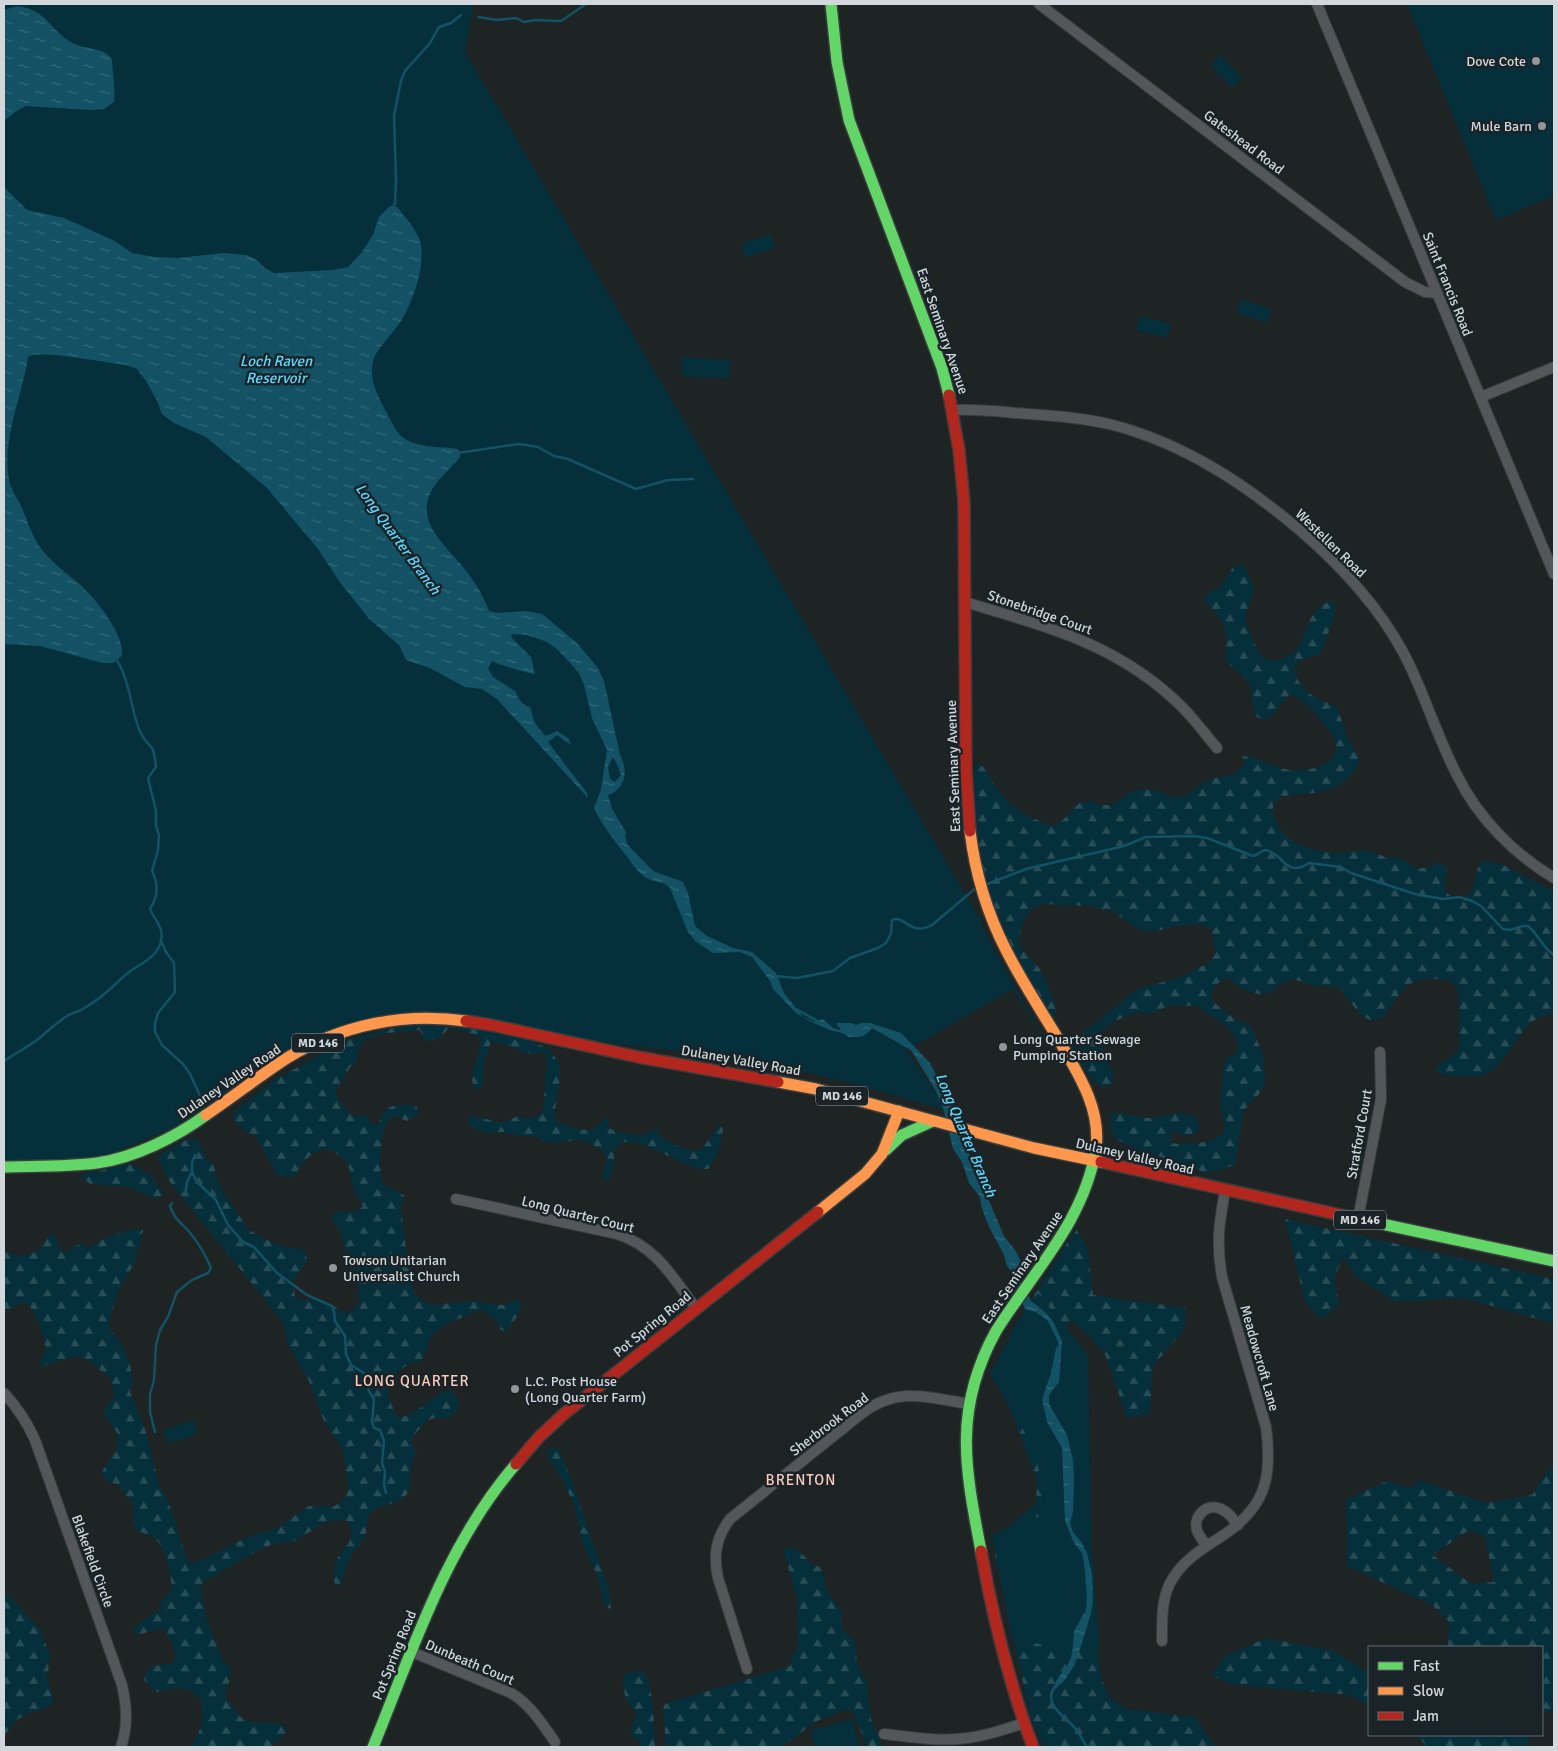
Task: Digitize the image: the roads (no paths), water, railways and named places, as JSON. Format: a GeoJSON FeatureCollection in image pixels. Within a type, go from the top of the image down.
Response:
{"type":"FeatureCollection","features":[{"type":"Feature","properties":{"kind":"street","name":"East Seminary Avenue"},"geometry":{"type":"LineString","coordinates":[[831,4],[835,57],[849,120],[942,368],[954,410],[961,449],[964,480],[967,811],[973,855],[981,887],[1006,950],[1089,1095],[1097,1136],[1094,1162],[1074,1219],[995,1332],[984,1354],[968,1404],[965,1450],[992,1605],[1007,1668],[1033,1747]]}},
{"type":"Feature","properties":{"kind":"street","name":"Gateshead Road"},"geometry":{"type":"LineString","coordinates":[[1040,4],[1405,282],[1420,290],[1436,294]]}},
{"type":"Feature","properties":{"kind":"street","name":"Saint Francis Road"},"geometry":{"type":"LineString","coordinates":[[1317,4],[1554,574]]}},
{"type":"Feature","properties":{"kind":"street"},"geometry":{"type":"LineString","coordinates":[[1480,398],[1554,367]]}},
{"type":"Feature","properties":{"kind":"street","name":"Westellen Road"},"geometry":{"type":"LineString","coordinates":[[954,410],[1055,416],[1113,425],[1165,443],[1192,455],[1240,484],[1271,507],[1327,554],[1371,604],[1388,627],[1403,653],[1456,774],[1471,799],[1504,839],[1523,856],[1554,878]]}},
{"type":"Feature","properties":{"kind":"street","name":"Stonebridge Court"},"geometry":{"type":"LineString","coordinates":[[965,602],[1076,637],[1108,652],[1134,668],[1181,706],[1216,748]]}},
{"type":"Feature","properties":{"kind":"street","name":"Dulaney Valley Road"},"geometry":{"type":"LineString","coordinates":[[4,1167],[98,1163],[142,1151],[187,1129],[288,1058],[312,1046],[358,1028],[389,1020],[445,1018],[485,1024],[638,1057],[792,1084],[899,1111],[966,1131],[1094,1162],[1554,1261]]}},
{"type":"Feature","properties":{"kind":"street","name":"Stratford Court"},"geometry":{"type":"LineString","coordinates":[[1358,1219],[1381,1099],[1380,1052]]}},
{"type":"Feature","properties":{"kind":"street","name":"Pot Spring Road"},"geometry":{"type":"LineString","coordinates":[[373,1747],[453,1556],[481,1509],[507,1473],[553,1424],[874,1165],[882,1154],[899,1111]]}},
{"type":"Feature","properties":{"kind":"street"},"geometry":{"type":"LineString","coordinates":[[882,1154],[902,1135],[934,1121]]}},
{"type":"Feature","properties":{"kind":"street","name":"Meadowcroft Lane"},"geometry":{"type":"LineString","coordinates":[[1162,1641],[1164,1602],[1172,1579],[1180,1568],[1207,1546],[1238,1525],[1258,1502],[1264,1489],[1268,1472],[1268,1444],[1261,1406],[1222,1277],[1218,1241],[1219,1225],[1226,1191]]}},
{"type":"Feature","properties":{"kind":"street","name":"Long Quarter Court"},"geometry":{"type":"LineString","coordinates":[[456,1199],[617,1234],[633,1240],[654,1254],[696,1308]]}},
{"type":"Feature","properties":{"kind":"street","name":"Blakefield Circle"},"geometry":{"type":"LineString","coordinates":[[4,1393],[27,1422],[35,1440],[122,1685],[126,1703],[126,1720],[125,1737],[121,1747]]}},
{"type":"Feature","properties":{"kind":"street","name":"Sherbrook Road"},"geometry":{"type":"LineString","coordinates":[[747,1669],[715,1564],[718,1541],[730,1519],[861,1414],[882,1401],[910,1395],[968,1404]]}},
{"type":"Feature","properties":{"kind":"street"},"geometry":{"type":"LineString","coordinates":[[1207,1546],[1198,1533],[1196,1526],[1197,1518],[1206,1509],[1213,1506],[1228,1512],[1238,1525]]}},
{"type":"Feature","properties":{"kind":"street","name":"Dunbeath Court"},"geometry":{"type":"LineString","coordinates":[[412,1652],[512,1693],[534,1712],[556,1742]]}},
{"type":"Feature","properties":{"kind":"street"},"geometry":{"type":"LineString","coordinates":[[884,1734],[930,1739],[958,1739],[984,1735],[1024,1723]]}},
{"type":"Feature","properties":{"kind":"water"},"geometry":{"type":"Polygon","coordinates":[[[17,6],[36,12],[61,35],[77,45],[104,52],[108,55],[112,59],[115,91],[114,102],[104,109],[91,110],[26,106],[4,121],[4,10],[17,6]]]}},
{"type":"Feature","properties":{"kind":"water","name":"Loch Raven Reservoir"},"geometry":{"type":"Polygon","coordinates":[[[4,187],[27,210],[64,218],[115,241],[132,253],[154,257],[178,258],[224,253],[246,255],[257,260],[274,273],[333,270],[348,267],[362,252],[373,235],[379,217],[390,206],[397,207],[419,238],[422,257],[418,280],[406,313],[376,354],[373,362],[372,377],[380,401],[400,435],[420,445],[458,449],[460,452],[460,457],[439,480],[429,496],[427,507],[431,526],[443,544],[472,578],[489,611],[497,613],[526,611],[542,614],[577,643],[598,668],[604,681],[625,773],[622,784],[608,795],[612,809],[627,834],[625,835],[627,844],[653,871],[683,882],[688,893],[695,926],[707,936],[733,948],[752,952],[776,973],[784,993],[803,1017],[814,1022],[823,1019],[835,1030],[832,1031],[807,1020],[795,1012],[773,989],[770,981],[752,957],[740,952],[713,953],[695,941],[688,932],[670,888],[642,875],[612,837],[594,808],[601,789],[607,750],[592,718],[579,673],[558,650],[547,642],[527,635],[512,634],[511,637],[531,657],[535,674],[492,661],[488,669],[493,677],[515,691],[523,704],[531,708],[536,724],[546,736],[557,731],[569,739],[571,745],[557,735],[548,742],[587,793],[588,798],[497,699],[482,689],[465,687],[430,668],[406,660],[399,645],[369,619],[339,581],[318,549],[266,487],[206,437],[174,423],[162,414],[146,381],[136,368],[59,355],[35,355],[28,357],[13,420],[8,452],[10,484],[36,542],[57,566],[85,589],[100,606],[119,637],[122,656],[113,663],[102,663],[40,646],[4,644],[4,187]],[[613,757],[608,767],[610,779],[615,782],[621,775],[613,757]]]}},
{"type":"Feature","properties":{"kind":"water"},"geometry":{"type":"Polygon","coordinates":[[[837,1023],[856,1025],[870,1023],[901,1033],[930,1063],[956,1112],[970,1156],[1004,1236],[1022,1263],[1018,1276],[1031,1301],[1045,1312],[1054,1323],[1062,1341],[1059,1382],[1049,1395],[1049,1404],[1067,1435],[1073,1460],[1073,1512],[1070,1523],[1073,1532],[1087,1553],[1092,1574],[1093,1599],[1091,1613],[1074,1666],[1064,1681],[1054,1690],[1056,1681],[1071,1658],[1074,1631],[1086,1610],[1087,1595],[1082,1553],[1074,1543],[1065,1521],[1062,1448],[1047,1422],[1042,1399],[1051,1373],[1056,1348],[1059,1344],[1048,1321],[1036,1312],[1025,1309],[1013,1283],[1012,1273],[988,1225],[980,1197],[969,1183],[962,1162],[953,1149],[943,1108],[936,1091],[911,1050],[872,1028],[867,1034],[862,1036],[848,1037],[837,1023]]]}},
{"type":"Feature","properties":{"kind":"waterway"},"geometry":{"type":"LineString","coordinates":[[479,17],[497,20],[516,18],[524,22],[535,20],[561,21],[586,4]]}},
{"type":"Feature","properties":{"kind":"waterway"},"geometry":{"type":"LineString","coordinates":[[392,208],[395,204],[396,180],[394,116],[401,81],[405,71],[430,43],[439,27],[451,23],[461,15]]}},
{"type":"Feature","properties":{"kind":"waterway"},"geometry":{"type":"LineString","coordinates":[[458,453],[519,444],[538,447],[554,456],[568,459],[636,489],[668,480],[693,479]]}},
{"type":"Feature","properties":{"kind":"waterway"},"geometry":{"type":"LineString","coordinates":[[4,1061],[37,1040],[70,1014],[81,1010],[98,999],[128,973],[150,958],[159,948],[161,941],[160,928],[150,909],[155,900],[157,890],[152,871],[158,850],[159,836],[156,825],[156,811],[148,778],[156,767],[155,757],[152,748],[140,732],[127,684],[116,659]]}},
{"type":"Feature","properties":{"kind":"waterway"},"geometry":{"type":"LineString","coordinates":[[985,885],[1026,869],[1124,846],[1146,837],[1194,836],[1207,838],[1253,856],[1264,850],[1271,852],[1289,866],[1295,868],[1309,863],[1341,867],[1351,873],[1415,894],[1443,899],[1459,897],[1472,901],[1481,906],[1503,929],[1510,930],[1528,926],[1554,955]]}},
{"type":"Feature","properties":{"kind":"waterway"},"geometry":{"type":"LineString","coordinates":[[775,976],[797,978],[833,971],[850,958],[878,948],[886,943],[891,933],[892,920],[897,919],[918,928],[932,925],[977,887]]}},
{"type":"Feature","properties":{"kind":"waterway"},"geometry":{"type":"LineString","coordinates":[[161,940],[166,952],[174,963],[175,992],[158,1013],[155,1032],[162,1045],[183,1064],[190,1074],[203,1102]]}},
{"type":"Feature","properties":{"kind":"waterway","name":"Long Quarter Branch"},"geometry":{"type":"LineString","coordinates":[[796,1009],[819,1022]]}},
{"type":"Feature","properties":{"kind":"waterway","name":"Long Quarter Branch"},"geometry":{"type":"LineString","coordinates":[[832,1029],[846,1033]]}},
{"type":"Feature","properties":{"kind":"waterway"},"geometry":{"type":"LineString","coordinates":[[195,1155],[192,1163],[192,1172],[197,1182],[216,1200],[228,1225],[243,1242],[254,1247],[277,1273],[307,1295],[332,1306],[335,1321],[345,1336],[346,1354],[351,1365],[364,1373],[369,1391],[374,1399],[372,1422],[374,1428],[380,1430],[384,1441],[382,1463],[385,1472],[384,1484],[386,1493]]}},
{"type":"Feature","properties":{"kind":"waterway"},"geometry":{"type":"LineString","coordinates":[[186,1190],[187,1182],[192,1172]]}},
{"type":"Feature","properties":{"kind":"waterway"},"geometry":{"type":"LineString","coordinates":[[155,1432],[150,1412],[150,1394],[154,1380],[156,1345],[160,1330],[168,1317],[177,1292],[192,1280],[208,1273],[211,1268],[197,1242],[175,1216],[170,1206],[172,1203]]}},
{"type":"Feature","properties":{"kind":"waterway","name":"Long Quarter Branch"},"geometry":{"type":"LineString","coordinates":[[1056,1685],[1052,1692],[1052,1703],[1060,1714],[1076,1729],[1087,1747]]}},
{"type":"Feature","properties":{"kind":"place","name":"Dove Cote"},"geometry":{"type":"Point","coordinates":[1536,61]}},
{"type":"Feature","properties":{"kind":"place","name":"Mule Barn"},"geometry":{"type":"Point","coordinates":[1542,126]}},
{"type":"Feature","properties":{"kind":"place","name":"Long Quarter Sewage Pumping Station"},"geometry":{"type":"Point","coordinates":[1003,1047]}},
{"type":"Feature","properties":{"kind":"place","name":"Towson Unitarian Universalist Church"},"geometry":{"type":"Point","coordinates":[333,1268]}},
{"type":"Feature","properties":{"kind":"place","name":"L.C. Post House (Long Quarter Farm)"},"geometry":{"type":"Point","coordinates":[515,1389]}},
{"type":"Feature","properties":{"kind":"district","name":"LONG QUARTER"},"geometry":{"type":"Point","coordinates":[412,1381]}},
{"type":"Feature","properties":{"kind":"district","name":"BRENTON"},"geometry":{"type":"Point","coordinates":[801,1480]}}]}
